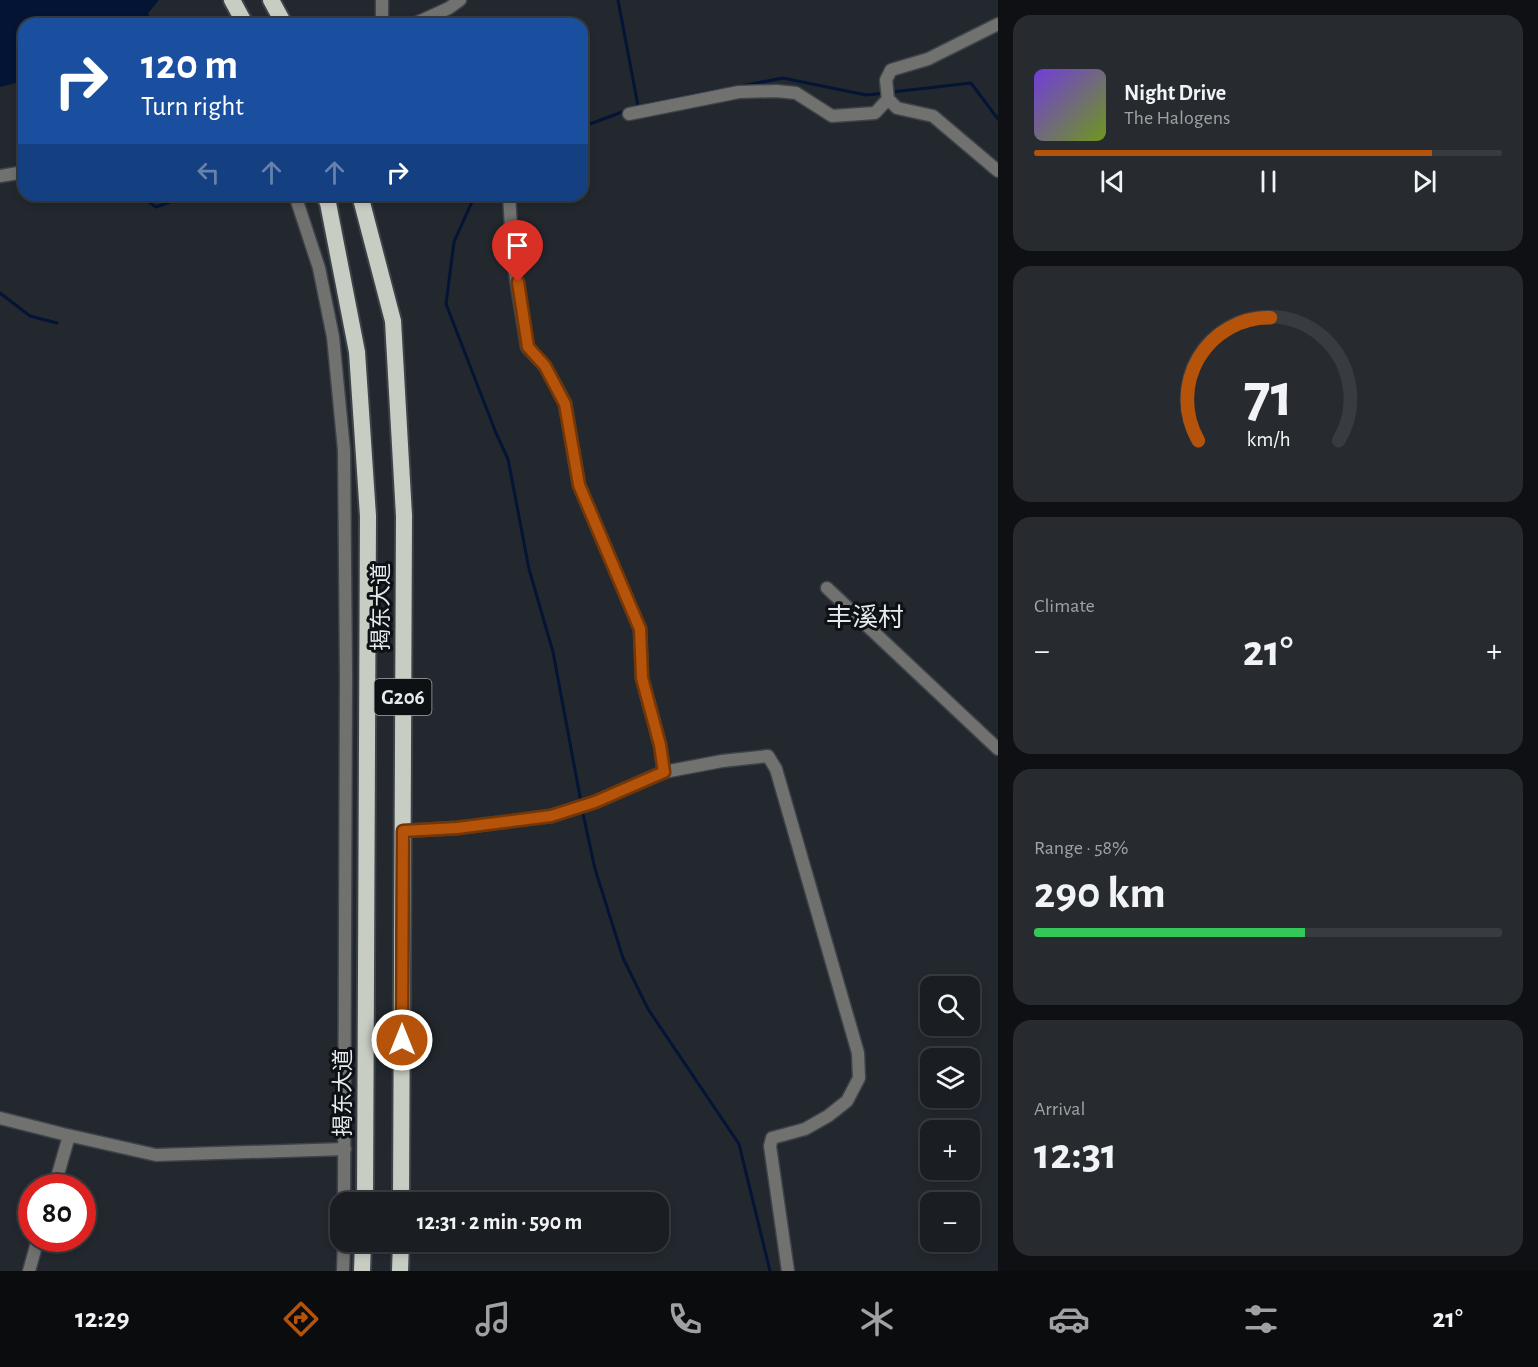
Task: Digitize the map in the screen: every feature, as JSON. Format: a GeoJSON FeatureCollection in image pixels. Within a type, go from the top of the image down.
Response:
{"type":"FeatureCollection","features":[{"type":"Feature","properties":{"kind":"highway"},"geometry":{"type":"LineString","coordinates":[[232,0],[242,18]]}},
{"type":"Feature","properties":{"kind":"highway"},"geometry":{"type":"LineString","coordinates":[[271,0],[281,18]]}},
{"type":"Feature","properties":{"kind":"highway","name":"揭东大道"},"geometry":{"type":"LineString","coordinates":[[327,201],[357,352],[368,516],[365,1192]]}},
{"type":"Feature","properties":{"kind":"highway","name":"揭东大道"},"geometry":{"type":"LineString","coordinates":[[362,201],[393,321],[404,516],[401,1192]]}},
{"type":"Feature","properties":{"kind":"highway"},"geometry":{"type":"LineString","coordinates":[[362,1271],[363,1252]]}},
{"type":"Feature","properties":{"kind":"highway"},"geometry":{"type":"LineString","coordinates":[[400,1271],[401,1252]]}},
{"type":"Feature","properties":{"kind":"street"},"geometry":{"type":"LineString","coordinates":[[382,0],[382,18]]}},
{"type":"Feature","properties":{"kind":"street"},"geometry":{"type":"LineString","coordinates":[[427,18],[460,0]]}},
{"type":"Feature","properties":{"kind":"street"},"geometry":{"type":"LineString","coordinates":[[998,24],[927,59],[891,70],[886,81],[888,99],[897,108],[933,116],[998,171]]}},
{"type":"Feature","properties":{"kind":"street"},"geometry":{"type":"LineString","coordinates":[[628,114],[739,92],[796,93],[832,116],[875,114],[888,99]]}},
{"type":"Feature","properties":{"kind":"street"},"geometry":{"type":"LineString","coordinates":[[0,176],[18,173]]}},
{"type":"Feature","properties":{"kind":"street"},"geometry":{"type":"LineString","coordinates":[[297,201],[319,268],[333,337],[344,450],[346,643],[344,1192]]}},
{"type":"Feature","properties":{"kind":"street"},"geometry":{"type":"LineString","coordinates":[[509,201],[513,260],[528,347],[545,366],[565,404],[579,485],[640,629],[642,678],[660,745],[664,772]]}},
{"type":"Feature","properties":{"kind":"street"},"geometry":{"type":"LineString","coordinates":[[827,588],[998,749]]}},
{"type":"Feature","properties":{"kind":"street"},"geometry":{"type":"LineString","coordinates":[[403,831],[457,828],[551,816],[595,802],[664,772],[722,761],[768,756],[776,769],[858,1053],[859,1078],[847,1101],[828,1116],[805,1129],[772,1138],[770,1146],[788,1271]]}},
{"type":"Feature","properties":{"kind":"street"},"geometry":{"type":"LineString","coordinates":[[0,1118],[156,1155],[345,1149]]}},
{"type":"Feature","properties":{"kind":"street"},"geometry":{"type":"LineString","coordinates":[[58,1174],[69,1136]]}},
{"type":"Feature","properties":{"kind":"street"},"geometry":{"type":"LineString","coordinates":[[29,1271],[34,1252]]}},
{"type":"Feature","properties":{"kind":"street"},"geometry":{"type":"LineString","coordinates":[[344,1252],[344,1271]]}},
{"type":"Feature","properties":{"kind":"water"},"geometry":{"type":"Polygon","coordinates":[[[0,0],[159,0],[144,18],[18,18],[18,82],[0,87],[0,0]]]}},
{"type":"Feature","properties":{"kind":"waterway"},"geometry":{"type":"LineString","coordinates":[[588,125],[638,106],[618,0]]}},
{"type":"Feature","properties":{"kind":"waterway"},"geometry":{"type":"LineString","coordinates":[[147,14],[148,18]]}},
{"type":"Feature","properties":{"kind":"waterway"},"geometry":{"type":"LineString","coordinates":[[736,87],[783,78],[866,95],[886,93]]}},
{"type":"Feature","properties":{"kind":"waterway"},"geometry":{"type":"LineString","coordinates":[[892,92],[971,83],[998,119]]}},
{"type":"Feature","properties":{"kind":"waterway"},"geometry":{"type":"LineString","coordinates":[[638,106],[718,90]]}},
{"type":"Feature","properties":{"kind":"waterway"},"geometry":{"type":"LineString","coordinates":[[148,201],[156,207],[173,201]]}},
{"type":"Feature","properties":{"kind":"waterway"},"geometry":{"type":"LineString","coordinates":[[472,201],[454,242],[446,304],[508,459],[529,569],[553,652],[581,802]]}},
{"type":"Feature","properties":{"kind":"waterway"},"geometry":{"type":"LineString","coordinates":[[0,293],[30,316],[57,323]]}},
{"type":"Feature","properties":{"kind":"waterway"},"geometry":{"type":"LineString","coordinates":[[582,809],[595,869],[623,958],[648,1009],[739,1144],[770,1271]]}},
{"type":"Feature","properties":{"kind":"district","name":"丰溪村"},"geometry":{"type":"Point","coordinates":[865,618]}},
{"type":"Feature","properties":{"kind":"route"},"geometry":{"type":"LineString","coordinates":[[402,1040],[403,831],[457,828],[551,816],[595,802],[664,772],[660,745],[642,678],[640,629],[579,485],[565,404],[545,366],[528,347],[518,282]]}}]}
